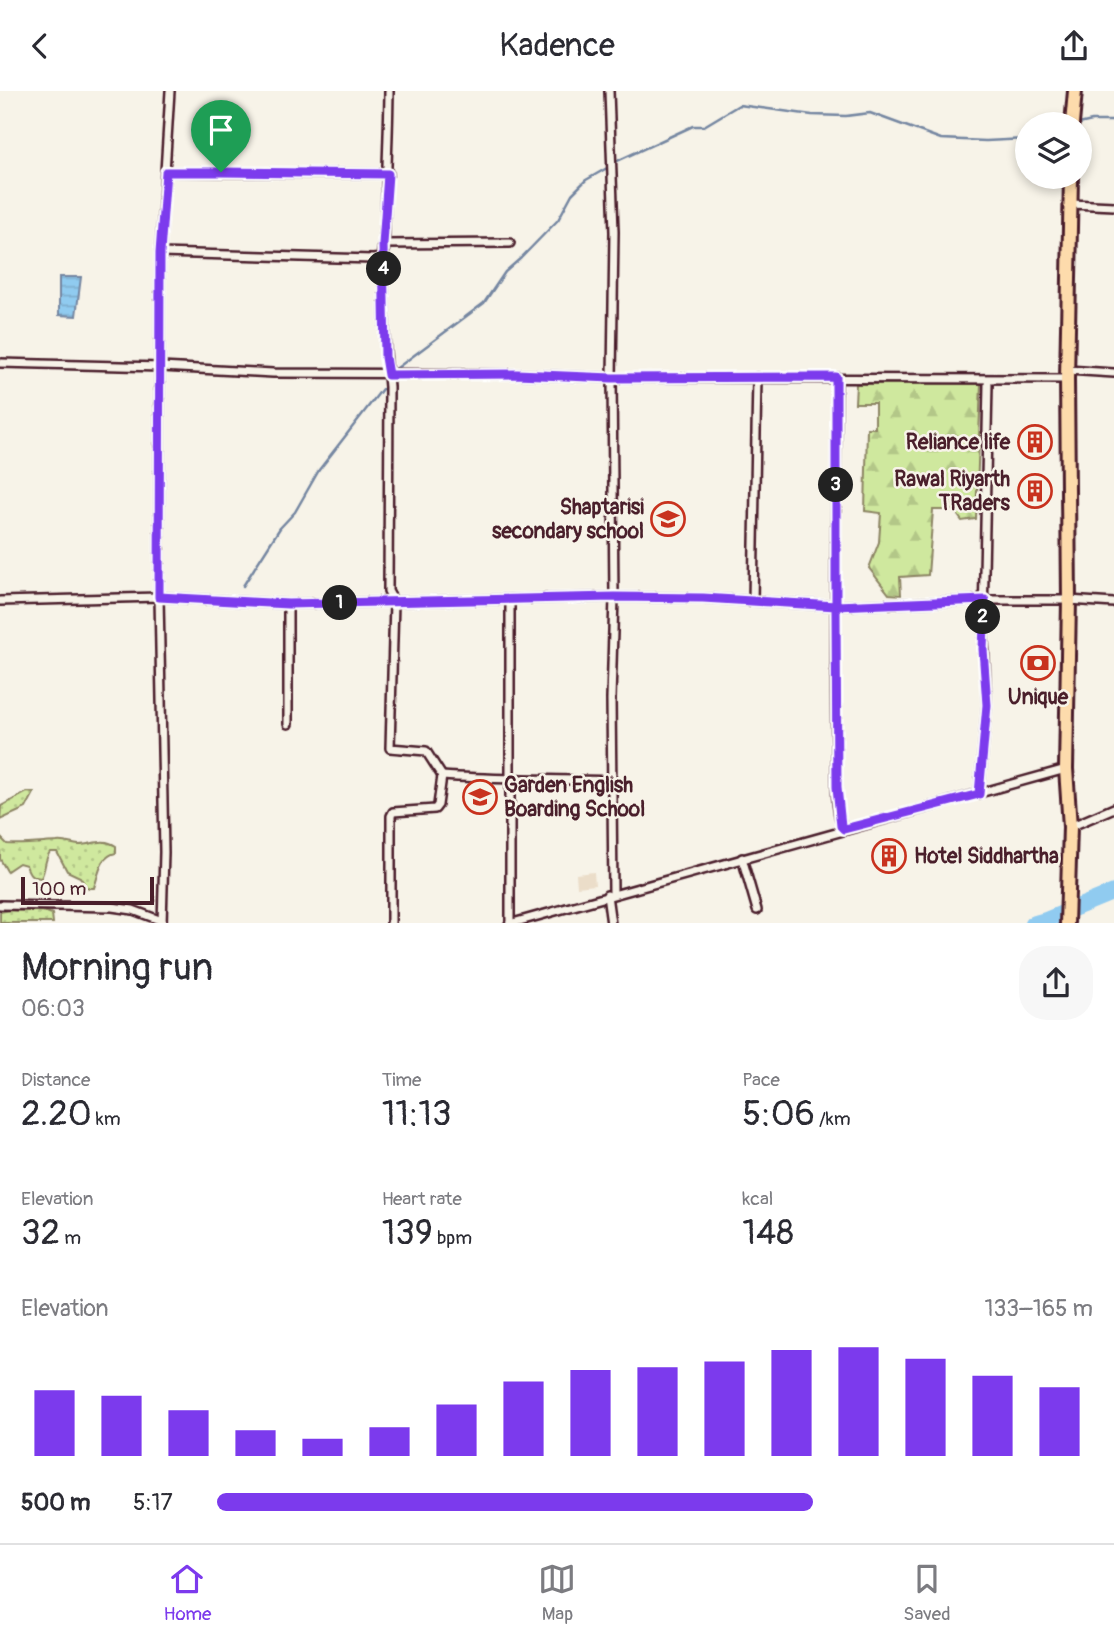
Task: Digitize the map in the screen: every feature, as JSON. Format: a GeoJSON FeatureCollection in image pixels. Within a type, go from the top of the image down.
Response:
{"type":"FeatureCollection","features":[{"type":"Feature","properties":{"kind":"main road"},"geometry":{"type":"LineString","coordinates":[[1074,112],[1075,91]]}},
{"type":"Feature","properties":{"kind":"main road"},"geometry":{"type":"LineString","coordinates":[[1068,923],[1070,827],[1066,769],[1069,600],[1067,374],[1072,189]]}},
{"type":"Feature","properties":{"kind":"street"},"geometry":{"type":"LineString","coordinates":[[0,905],[112,907],[133,910],[162,923],[160,253],[170,91]]}},
{"type":"Feature","properties":{"kind":"street"},"geometry":{"type":"LineString","coordinates":[[160,253],[381,258],[388,174],[390,91]]}},
{"type":"Feature","properties":{"kind":"street"},"geometry":{"type":"LineString","coordinates":[[609,91],[614,232],[611,923]]}},
{"type":"Feature","properties":{"kind":"street"},"geometry":{"type":"LineString","coordinates":[[166,172],[388,174]]}},
{"type":"Feature","properties":{"kind":"street"},"geometry":{"type":"LineString","coordinates":[[1071,204],[1114,206]]}},
{"type":"Feature","properties":{"kind":"street"},"geometry":{"type":"LineString","coordinates":[[383,244],[510,243]]}},
{"type":"Feature","properties":{"kind":"street"},"geometry":{"type":"LineString","coordinates":[[383,244],[385,357],[388,375],[388,591],[394,602],[390,748],[426,751],[442,776],[438,805],[435,809],[393,812],[391,816],[391,923]]}},
{"type":"Feature","properties":{"kind":"street"},"geometry":{"type":"LineString","coordinates":[[0,363],[273,373],[517,374],[612,378],[1114,373]]}},
{"type":"Feature","properties":{"kind":"street"},"geometry":{"type":"LineString","coordinates":[[753,601],[757,377]]}},
{"type":"Feature","properties":{"kind":"street"},"geometry":{"type":"LineString","coordinates":[[836,377],[837,787],[840,823],[844,829]]}},
{"type":"Feature","properties":{"kind":"street"},"geometry":{"type":"LineString","coordinates":[[979,794],[987,705],[983,649],[988,384]]}},
{"type":"Feature","properties":{"kind":"street"},"geometry":{"type":"LineString","coordinates":[[0,601],[159,597],[288,604],[614,597],[836,606],[985,600],[1114,603]]}},
{"type":"Feature","properties":{"kind":"street"},"geometry":{"type":"LineString","coordinates":[[510,599],[509,923],[1066,769]]}},
{"type":"Feature","properties":{"kind":"street"},"geometry":{"type":"LineString","coordinates":[[288,604],[288,723]]}},
{"type":"Feature","properties":{"kind":"street"},"geometry":{"type":"LineString","coordinates":[[442,776],[613,781]]}},
{"type":"Feature","properties":{"kind":"street"},"geometry":{"type":"LineString","coordinates":[[1070,827],[1114,807]]}},
{"type":"Feature","properties":{"kind":"street"},"geometry":{"type":"LineString","coordinates":[[742,859],[757,911]]}},
{"type":"Feature","properties":{"kind":"shaded area"},"geometry":{"type":"Polygon","coordinates":[[[594,872],[595,885],[577,887],[576,874],[594,872]]]}},
{"type":"Feature","properties":{"kind":"green space"},"geometry":{"type":"Polygon","coordinates":[[[981,383],[976,519],[962,521],[954,510],[933,510],[928,575],[900,577],[901,595],[889,594],[869,568],[879,542],[881,513],[865,511],[867,428],[875,428],[875,403],[855,403],[856,384],[981,383]]]}},
{"type":"Feature","properties":{"kind":"green space"},"geometry":{"type":"Polygon","coordinates":[[[27,792],[34,793],[26,808],[0,820],[1,806],[27,792]]]}},
{"type":"Feature","properties":{"kind":"green space"},"geometry":{"type":"Polygon","coordinates":[[[0,837],[7,844],[60,842],[79,845],[106,842],[116,846],[116,853],[103,862],[94,888],[87,888],[80,877],[67,871],[57,852],[50,852],[48,855],[41,878],[33,876],[26,865],[19,863],[7,871],[0,859],[0,837]]]}},
{"type":"Feature","properties":{"kind":"green space"},"geometry":{"type":"Polygon","coordinates":[[[0,912],[47,912],[52,914],[53,923],[0,923],[0,912]]]}},
{"type":"Feature","properties":{"kind":"water"},"geometry":{"type":"Polygon","coordinates":[[[59,277],[81,277],[76,316],[59,315],[59,277]]]}},
{"type":"Feature","properties":{"kind":"waterway"},"geometry":{"type":"LineString","coordinates":[[615,162],[693,126],[704,126],[739,105],[812,115],[846,116],[870,113],[941,139],[1015,140]]}},
{"type":"Feature","properties":{"kind":"waterway"},"geometry":{"type":"LineString","coordinates":[[1092,121],[1114,121]]}},
{"type":"Feature","properties":{"kind":"waterway"},"geometry":{"type":"LineString","coordinates":[[397,368],[484,303],[505,272],[558,220],[572,194],[586,180],[607,168]]}},
{"type":"Feature","properties":{"kind":"waterway"},"geometry":{"type":"LineString","coordinates":[[243,586],[280,528],[295,512],[319,470],[382,389]]}},
{"type":"Feature","properties":{"kind":"waterway"},"geometry":{"type":"LineString","coordinates":[[1036,923],[1114,892]]}},
{"type":"Feature","properties":{"kind":"place","name":"Reliance life"},"geometry":{"type":"Point","coordinates":[1035,442]}},
{"type":"Feature","properties":{"kind":"place","name":"Rawal Riyarth TRaders"},"geometry":{"type":"Point","coordinates":[1035,491]}},
{"type":"Feature","properties":{"kind":"place","name":"Shaptarisi secondary school"},"geometry":{"type":"Point","coordinates":[668,519]}},
{"type":"Feature","properties":{"kind":"place","name":"Unique"},"geometry":{"type":"Point","coordinates":[1038,663]}},
{"type":"Feature","properties":{"kind":"place","name":"Garden English Boarding School"},"geometry":{"type":"Point","coordinates":[480,797]}},
{"type":"Feature","properties":{"kind":"place","name":"Hotel Siddhartha"},"geometry":{"type":"Point","coordinates":[889,856]}},
{"type":"Feature","properties":{"kind":"route"},"geometry":{"type":"LineString","coordinates":[[221,172],[166,172],[160,253],[159,597],[288,604],[614,597],[703,598],[836,606],[985,600],[983,649],[987,705],[979,794],[844,829],[841,826],[837,787],[835,702],[836,609],[836,606],[836,377],[388,375],[385,357],[383,244],[388,174],[221,172]]}}]}
